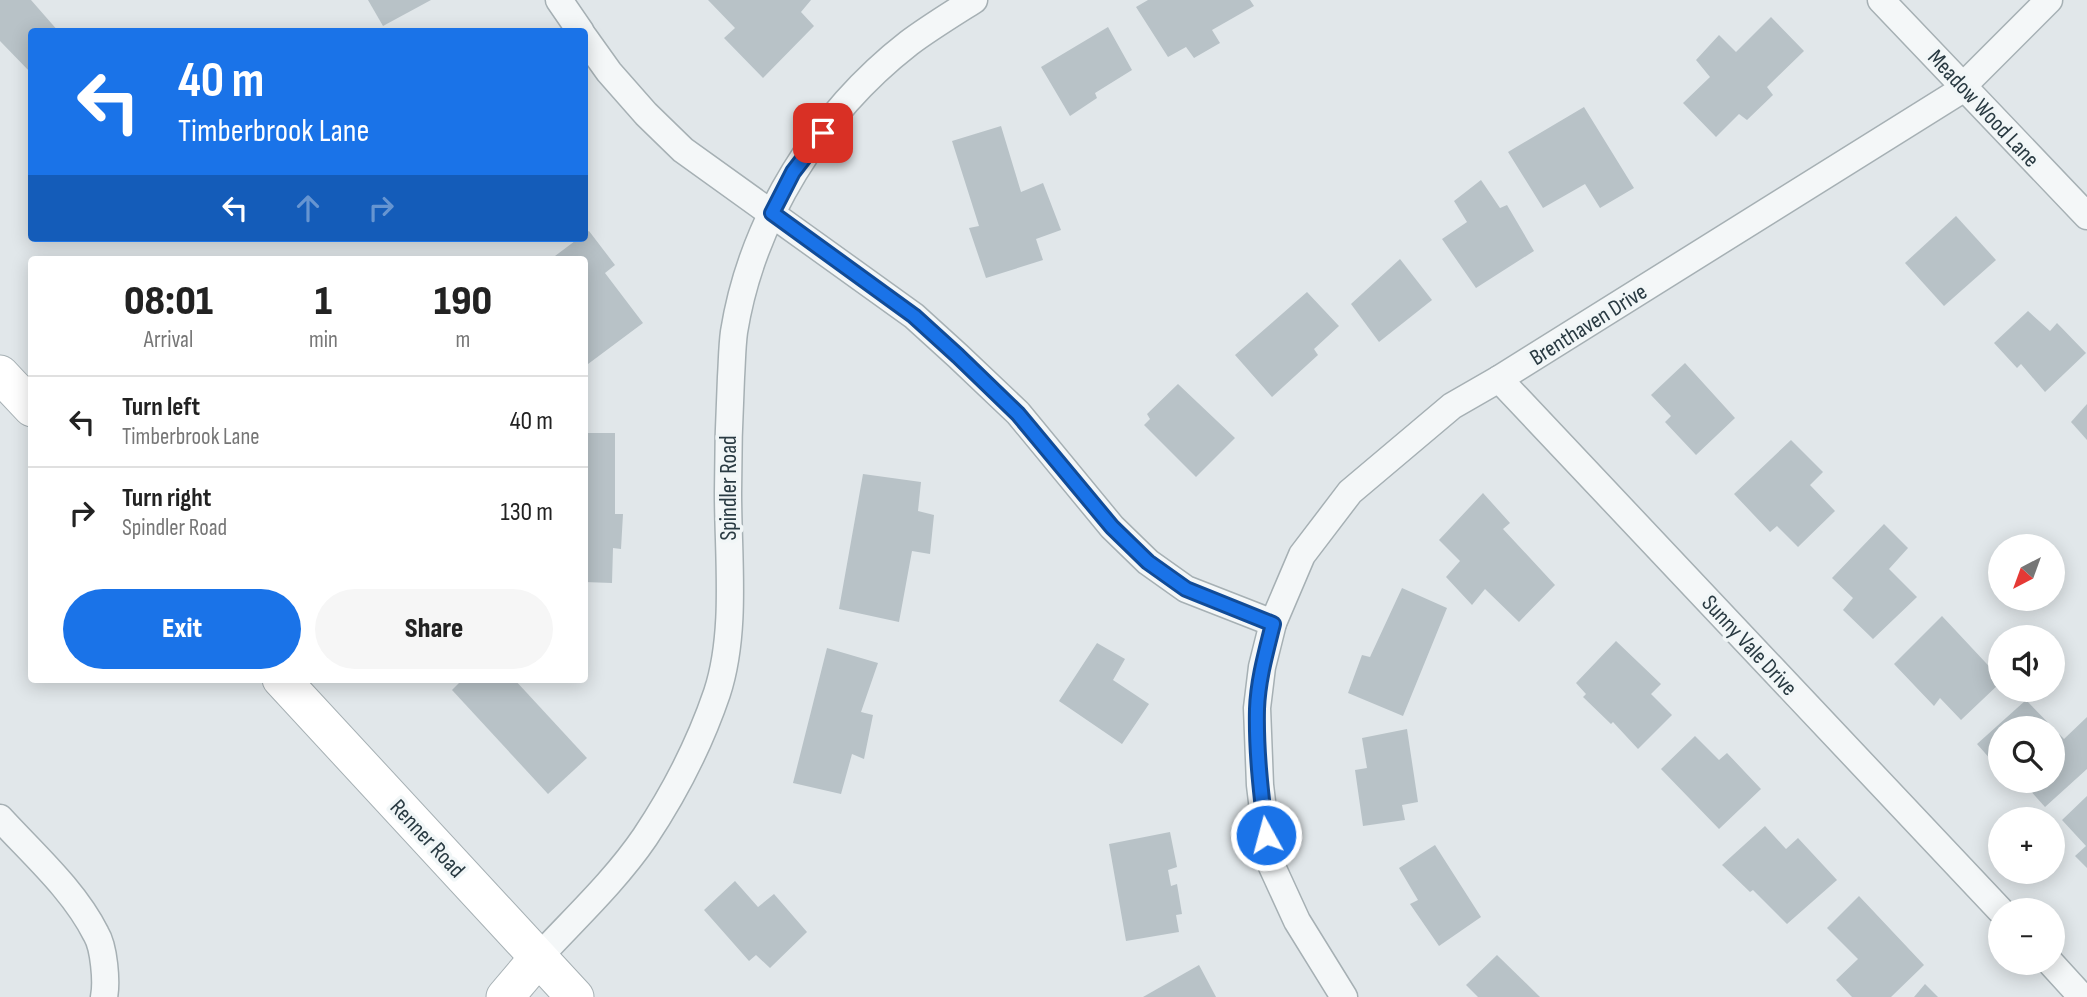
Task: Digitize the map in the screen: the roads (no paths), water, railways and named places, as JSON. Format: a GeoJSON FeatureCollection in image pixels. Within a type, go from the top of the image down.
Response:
{"type":"FeatureCollection","features":[{"type":"Feature","properties":{"kind":"main road"},"geometry":{"type":"LineString","coordinates":[[0,374],[28,404]]}},
{"type":"Feature","properties":{"kind":"main road","name":"Renner Road"},"geometry":{"type":"LineString","coordinates":[[285,683],[575,997]]}},
{"type":"Feature","properties":{"kind":"main road","name":"Spindler Road"},"geometry":{"type":"LineString","coordinates":[[505,997],[538,958]]}},
{"type":"Feature","properties":{"kind":"street"},"geometry":{"type":"LineString","coordinates":[[559,0],[578,28]]}},
{"type":"Feature","properties":{"kind":"street","name":"Spindler Road"},"geometry":{"type":"LineString","coordinates":[[538,958],[645,838],[685,771],[717,691],[729,634],[728,436],[734,334],[746,279],[772,213],[793,172],[837,114],[873,75],[909,43],[974,0]]}},
{"type":"Feature","properties":{"kind":"street","name":"Meadow Wood Lane"},"geometry":{"type":"LineString","coordinates":[[1881,0],[2087,216]]}},
{"type":"Feature","properties":{"kind":"street","name":"Brenthaven Drive"},"geometry":{"type":"LineString","coordinates":[[1344,997],[1297,921],[1269,860],[1260,785],[1257,708],[1262,667],[1273,624],[1302,555],[1350,492],[1452,406],[1888,138],[1965,86],[2049,0]]}},
{"type":"Feature","properties":{"kind":"street"},"geometry":{"type":"LineString","coordinates":[[588,43],[609,72],[646,114],[683,150],[914,316],[958,356],[1018,414],[1112,527],[1148,562],[1186,589],[1273,624]]}},
{"type":"Feature","properties":{"kind":"street","name":"Sunny Vale Drive"},"geometry":{"type":"LineString","coordinates":[[1499,379],[1989,898]]}},
{"type":"Feature","properties":{"kind":"street"},"geometry":{"type":"LineString","coordinates":[[0,818],[70,894],[98,936],[106,991]]}},
{"type":"Feature","properties":{"kind":"street"},"geometry":{"type":"LineString","coordinates":[[2062,975],[2082,997]]}}]}
